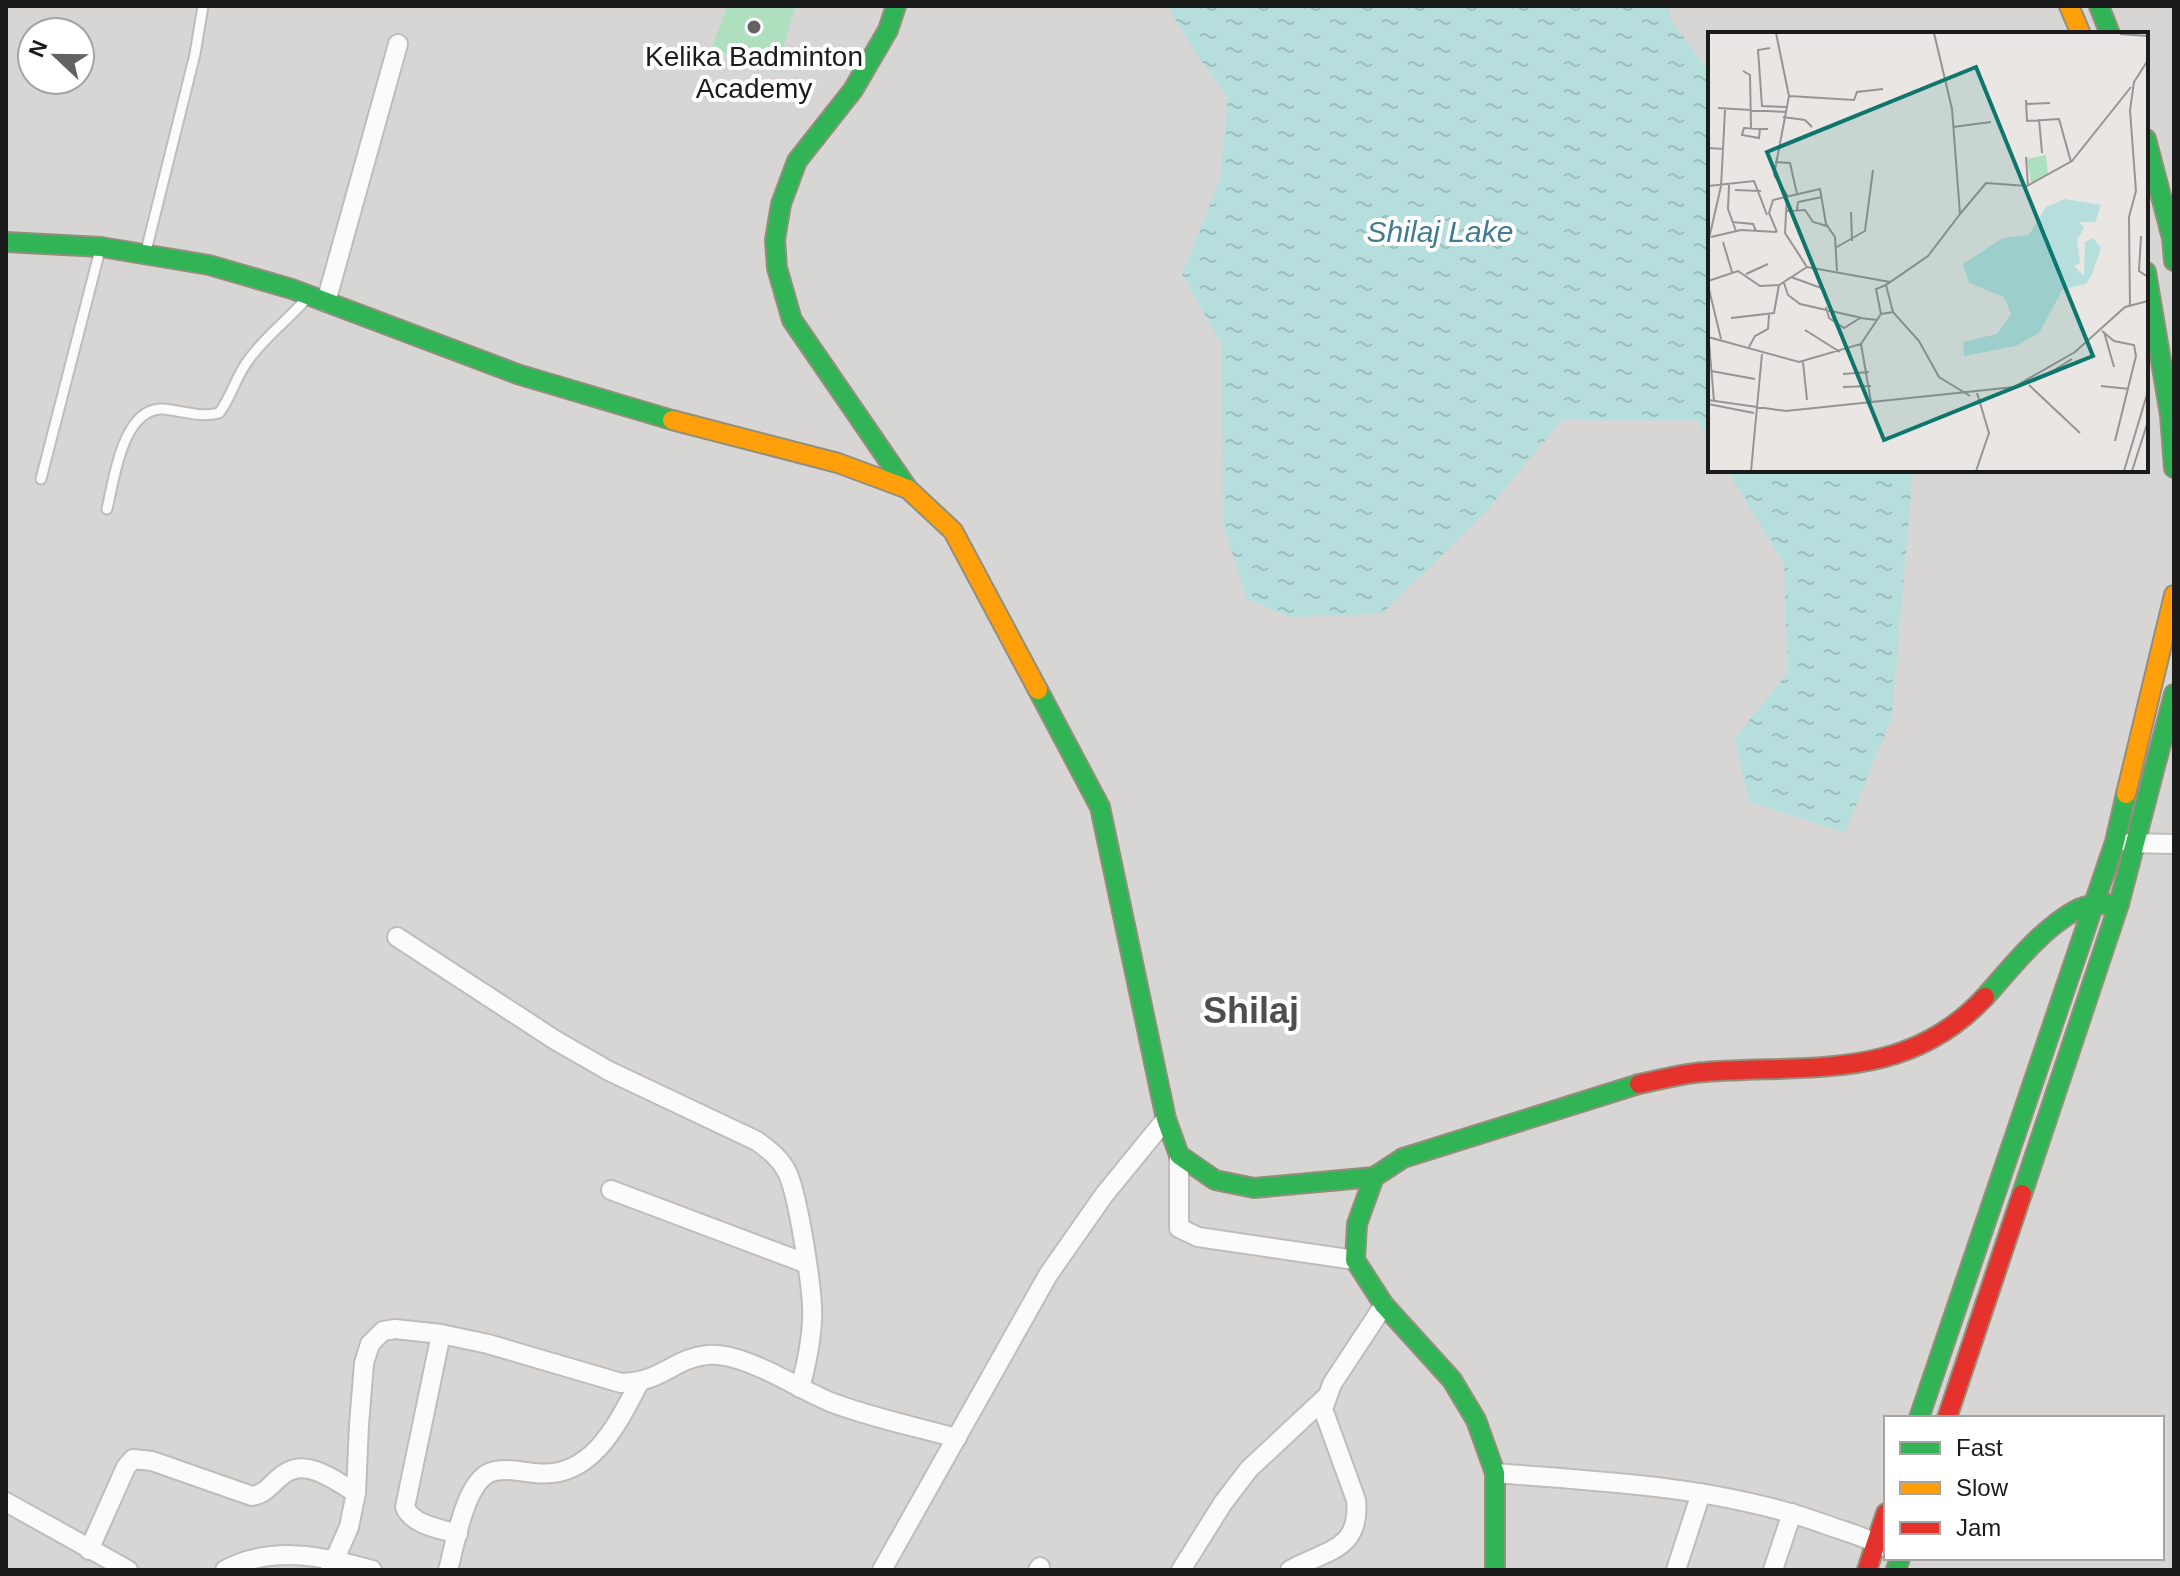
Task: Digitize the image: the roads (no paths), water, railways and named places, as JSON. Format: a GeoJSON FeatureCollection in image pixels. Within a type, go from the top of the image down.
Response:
{"type":"FeatureCollection","features":[{"type":"Feature","properties":{"kind":"street"},"geometry":{"type":"LineString","coordinates":[[896,6],[888,30],[853,90],[797,161],[781,204],[775,240],[777,268],[792,320],[908,489],[953,531],[1100,807],[1166,1119],[1179,1155],[1179,1228],[1198,1237],[1355,1260]]}},
{"type":"Feature","properties":{"kind":"street"},"geometry":{"type":"LineString","coordinates":[[2069,6],[2080,32]]}},
{"type":"Feature","properties":{"kind":"street"},"geometry":{"type":"LineString","coordinates":[[2099,6],[2109,32]]}},
{"type":"Feature","properties":{"kind":"street"},"geometry":{"type":"LineString","coordinates":[[318,299],[398,44]]}},
{"type":"Feature","properties":{"kind":"street"},"geometry":{"type":"LineString","coordinates":[[2148,147],[2172,238],[2174,261]]}},
{"type":"Feature","properties":{"kind":"street"},"geometry":{"type":"LineString","coordinates":[[6,242],[101,247],[209,265],[318,299],[517,374],[654,416],[838,463],[908,489]]}},
{"type":"Feature","properties":{"kind":"street"},"geometry":{"type":"LineString","coordinates":[[2148,284],[2170,415],[2174,468]]}},
{"type":"Feature","properties":{"kind":"street"},"geometry":{"type":"LineString","coordinates":[[1920,1416],[2115,842],[2174,595]]}},
{"type":"Feature","properties":{"kind":"street"},"geometry":{"type":"LineString","coordinates":[[1948,1416],[2119,904],[2174,694]]}},
{"type":"Feature","properties":{"kind":"street"},"geometry":{"type":"LineString","coordinates":[[2115,842],[2174,844]]}},
{"type":"Feature","properties":{"kind":"street"},"geometry":{"type":"LineString","coordinates":[[1179,1155],[1215,1180],[1254,1188],[1374,1177],[1403,1158],[1631,1085],[1701,1072],[1866,1063],[1915,1049],[1966,1017],[2038,939],[2077,909],[2094,904],[2119,904]]}},
{"type":"Feature","properties":{"kind":"street"},"geometry":{"type":"LineString","coordinates":[[397,937],[595,1063],[757,1141],[773,1152],[788,1173],[812,1316],[809,1351],[800,1388]]}},
{"type":"Feature","properties":{"kind":"street"},"geometry":{"type":"LineString","coordinates":[[882,1570],[1048,1275],[1104,1195],[1166,1119]]}},
{"type":"Feature","properties":{"kind":"street"},"geometry":{"type":"LineString","coordinates":[[1374,1177],[1357,1224],[1355,1260],[1384,1305],[1452,1380],[1476,1420],[1495,1473],[1495,1570]]}},
{"type":"Feature","properties":{"kind":"street"},"geometry":{"type":"LineString","coordinates":[[611,1190],[805,1263]]}},
{"type":"Feature","properties":{"kind":"street"},"geometry":{"type":"LineString","coordinates":[[1181,1570],[1223,1503],[1249,1469],[1325,1398],[1384,1305]]}},
{"type":"Feature","properties":{"kind":"street"},"geometry":{"type":"LineString","coordinates":[[332,1565],[349,1527],[356,1493],[364,1363],[370,1344],[383,1331],[395,1329],[441,1334],[524,1353],[621,1383],[639,1383],[660,1376],[681,1362],[707,1355],[732,1357],[833,1403],[957,1438]]}},
{"type":"Feature","properties":{"kind":"street"},"geometry":{"type":"LineString","coordinates":[[441,1334],[405,1507],[408,1515],[415,1520],[458,1534]]}},
{"type":"Feature","properties":{"kind":"street"},"geometry":{"type":"LineString","coordinates":[[448,1570],[468,1501],[477,1484],[488,1473],[505,1470],[550,1475],[577,1466],[599,1449],[617,1424],[639,1383]]}},
{"type":"Feature","properties":{"kind":"street"},"geometry":{"type":"LineString","coordinates":[[1290,1570],[1338,1549],[1348,1539],[1358,1516],[1356,1500],[1326,1420],[1323,1409],[1325,1398]]}},
{"type":"Feature","properties":{"kind":"street"},"geometry":{"type":"LineString","coordinates":[[89,1550],[126,1467],[133,1459],[152,1461],[252,1496],[262,1494],[284,1473],[296,1468],[310,1469],[356,1493]]}},
{"type":"Feature","properties":{"kind":"street"},"geometry":{"type":"LineString","coordinates":[[1495,1473],[1669,1487],[1701,1493],[1792,1513],[1881,1546]]}},
{"type":"Feature","properties":{"kind":"street"},"geometry":{"type":"LineString","coordinates":[[1676,1570],[1701,1493]]}},
{"type":"Feature","properties":{"kind":"street"},"geometry":{"type":"LineString","coordinates":[[6,1502],[128,1570]]}},
{"type":"Feature","properties":{"kind":"street"},"geometry":{"type":"LineString","coordinates":[[1773,1570],[1792,1513]]}},
{"type":"Feature","properties":{"kind":"street"},"geometry":{"type":"LineString","coordinates":[[1867,1570],[1881,1546],[1884,1526]]}},
{"type":"Feature","properties":{"kind":"street"},"geometry":{"type":"LineString","coordinates":[[225,1570],[254,1558],[285,1554],[372,1570]]}},
{"type":"Feature","properties":{"kind":"lane"},"geometry":{"type":"LineString","coordinates":[[145,254],[195,54],[203,6]]}},
{"type":"Feature","properties":{"kind":"lane"},"geometry":{"type":"LineString","coordinates":[[41,479],[101,247]]}},
{"type":"Feature","properties":{"kind":"lane"},"geometry":{"type":"LineString","coordinates":[[107,509],[125,441],[143,414],[151,409],[207,416],[219,413],[251,357],[318,299]]}},
{"type":"Feature","properties":{"kind":"water","name":"Shilaj Lake"},"geometry":{"type":"Polygon","coordinates":[[[1167,6],[1670,6],[1670,18],[1708,70],[1708,438],[1697,419],[1562,420],[1485,513],[1382,614],[1290,617],[1247,599],[1223,524],[1222,345],[1182,274],[1220,179],[1228,98],[1167,6]]]}},
{"type":"Feature","properties":{"kind":"water"},"geometry":{"type":"Polygon","coordinates":[[[1728,472],[1913,472],[1892,717],[1845,833],[1749,802],[1735,738],[1788,672],[1784,564],[1728,472]]]}},
{"type":"Feature","properties":{"kind":"place","name":"Kelika Badminton Academy"},"geometry":{"type":"Point","coordinates":[754,27]}},
{"type":"Feature","properties":{"kind":"district","name":"Shilaj"},"geometry":{"type":"Point","coordinates":[1251,1010]}}]}
